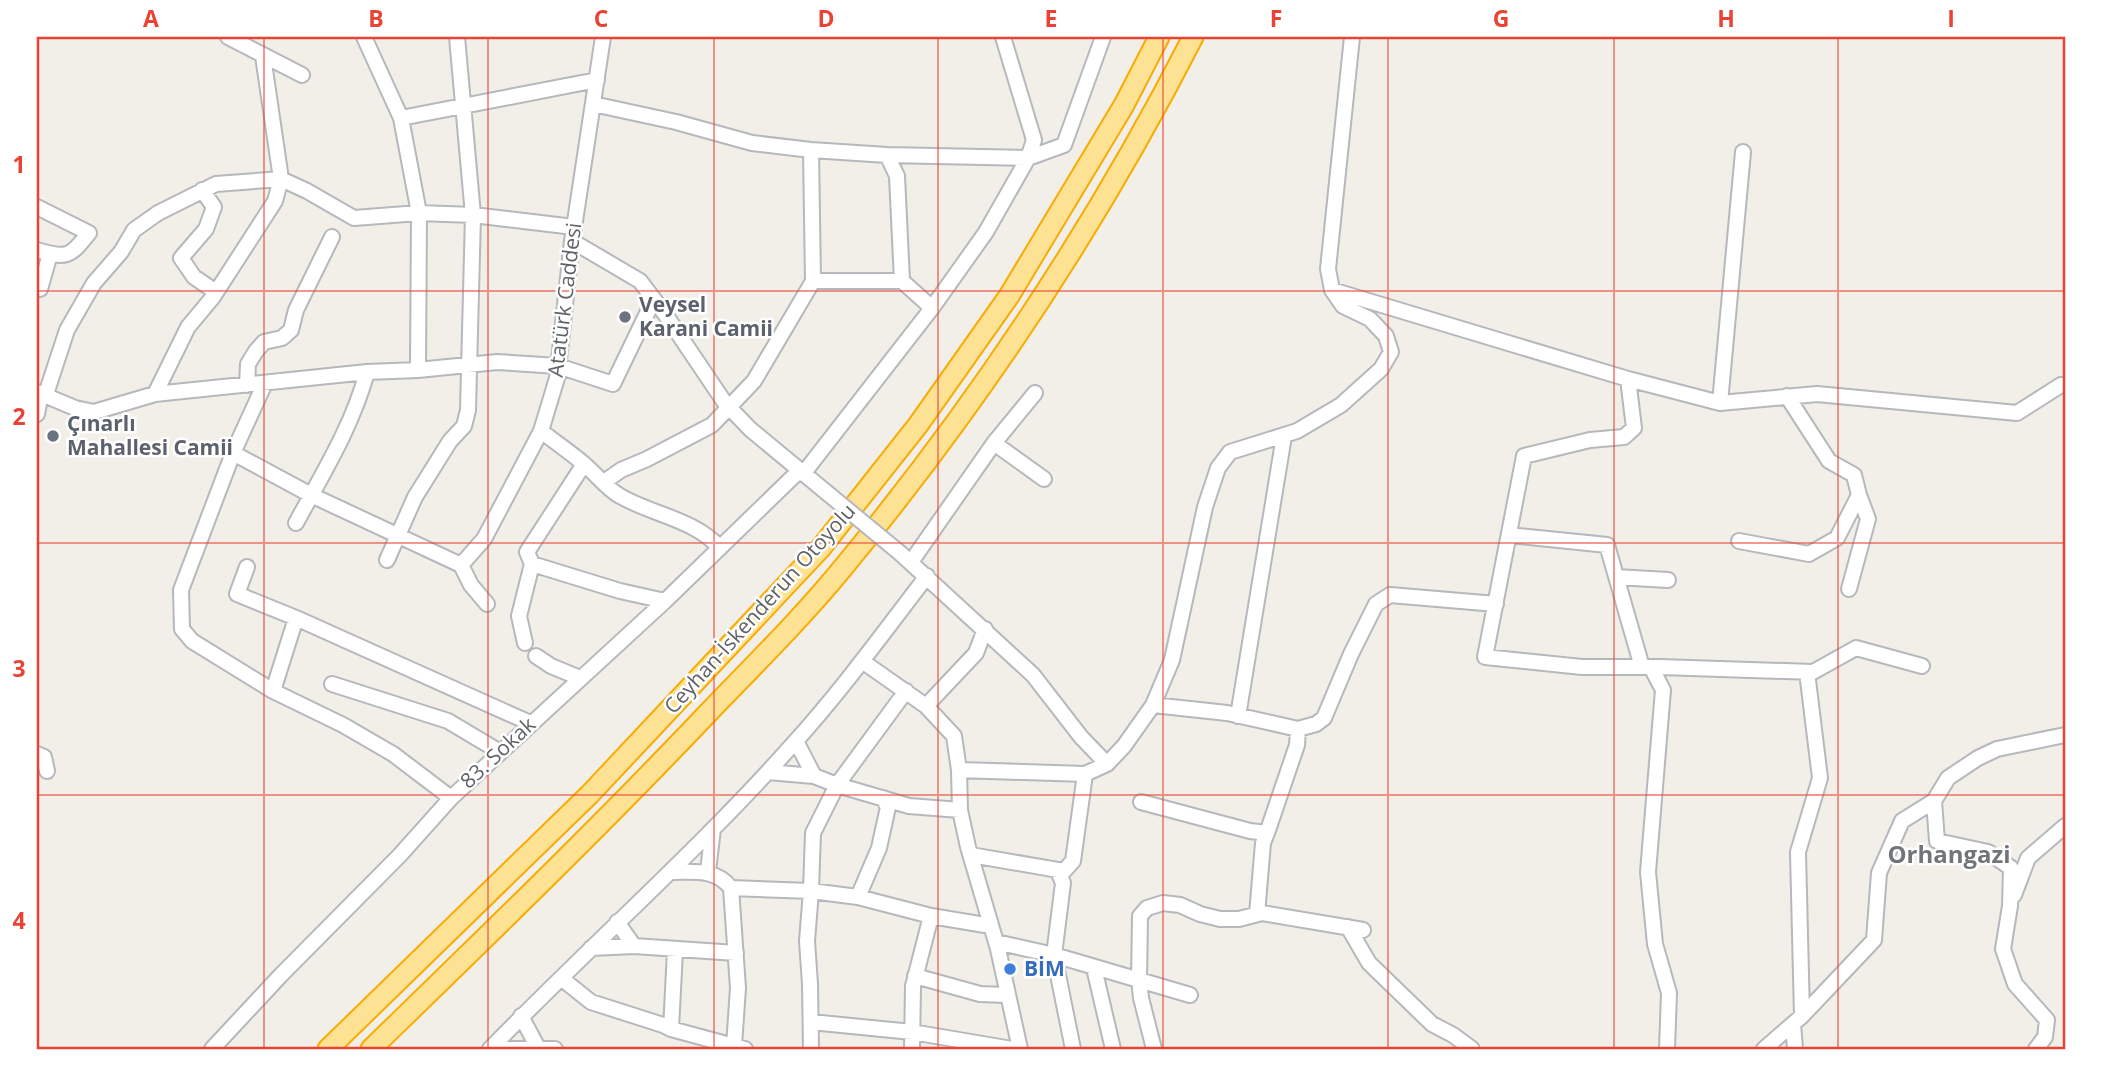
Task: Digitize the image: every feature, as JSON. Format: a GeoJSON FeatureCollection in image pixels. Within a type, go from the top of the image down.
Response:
{"type":"FeatureCollection","features":[{"type":"Feature","properties":{"kind":"highway","name":"Ceyhan-İskenderun Otoyolu"},"geometry":{"type":"LineString","coordinates":[[328,1049],[590,794],[820,549],[918,425],[1009,296],[1124,105],[1159,37]]}},
{"type":"Feature","properties":{"kind":"highway","name":"Ceyhan-İskenderun Otoyolu"},"geometry":{"type":"LineString","coordinates":[[371,1049],[612,813],[844,567],[943,441],[1035,311],[1152,118],[1193,37]]}},
{"type":"Feature","properties":{"kind":"street"},"geometry":{"type":"LineString","coordinates":[[228,37],[257,48],[302,75]]}},
{"type":"Feature","properties":{"kind":"street"},"geometry":{"type":"LineString","coordinates":[[365,37],[401,118],[419,213],[418,370]]}},
{"type":"Feature","properties":{"kind":"street"},"geometry":{"type":"LineString","coordinates":[[387,560],[422,486],[450,441],[464,426],[468,410],[473,215],[457,37]]}},
{"type":"Feature","properties":{"kind":"street","name":"Atatürk Caddesi"},"geometry":{"type":"LineString","coordinates":[[461,565],[484,539],[541,431],[558,378],[573,234],[603,37]]}},
{"type":"Feature","properties":{"kind":"street"},"geometry":{"type":"LineString","coordinates":[[1003,37],[1034,140],[1028,158]]}},
{"type":"Feature","properties":{"kind":"street"},"geometry":{"type":"LineString","coordinates":[[593,104],[676,122],[751,143],[887,155],[1028,158],[1064,145],[1102,37]]}},
{"type":"Feature","properties":{"kind":"street"},"geometry":{"type":"LineString","coordinates":[[960,770],[1085,774],[1107,764],[1124,746],[1153,705],[1172,660],[1205,507],[1219,468],[1230,452],[1297,431],[1341,405],[1381,369],[1391,352],[1386,336],[1370,319],[1343,306],[1332,290],[1328,269],[1352,37]]}},
{"type":"Feature","properties":{"kind":"street"},"geometry":{"type":"LineString","coordinates":[[155,394],[188,327],[216,292],[275,201],[281,179],[257,48]]}},
{"type":"Feature","properties":{"kind":"street"},"geometry":{"type":"LineString","coordinates":[[401,118],[597,80]]}},
{"type":"Feature","properties":{"kind":"street"},"geometry":{"type":"LineString","coordinates":[[604,482],[621,470],[648,459],[712,425],[754,381],[813,281],[811,150]]}},
{"type":"Feature","properties":{"kind":"street"},"geometry":{"type":"LineString","coordinates":[[1720,403],[1743,152]]}},
{"type":"Feature","properties":{"kind":"street"},"geometry":{"type":"LineString","coordinates":[[887,155],[897,176],[902,281]]}},
{"type":"Feature","properties":{"kind":"street","name":"83. Sokak"},"geometry":{"type":"LineString","coordinates":[[212,1049],[451,799],[801,473],[932,308],[986,232],[1028,158]]}},
{"type":"Feature","properties":{"kind":"street"},"geometry":{"type":"LineString","coordinates":[[37,414],[41,393],[67,330],[94,284],[134,230],[158,213],[216,184],[281,179],[354,218],[419,213],[473,215],[573,234],[640,281],[730,408],[801,473],[927,576],[985,629],[1033,675],[1081,737],[1107,764]]}},
{"type":"Feature","properties":{"kind":"street"},"geometry":{"type":"LineString","coordinates":[[202,190],[214,207],[206,229],[181,258],[194,277],[216,292]]}},
{"type":"Feature","properties":{"kind":"street"},"geometry":{"type":"LineString","coordinates":[[37,206],[89,233],[67,255],[43,252],[40,289]]}},
{"type":"Feature","properties":{"kind":"street"},"geometry":{"type":"LineString","coordinates":[[247,385],[248,364],[256,351],[264,342],[282,338],[291,330],[296,310],[332,237]]}},
{"type":"Feature","properties":{"kind":"street"},"geometry":{"type":"LineString","coordinates":[[813,281],[902,281],[932,308]]}},
{"type":"Feature","properties":{"kind":"street"},"geometry":{"type":"LineString","coordinates":[[1332,290],[1628,379],[1720,403],[1817,394],[2017,413],[2065,385]]}},
{"type":"Feature","properties":{"kind":"street"},"geometry":{"type":"LineString","coordinates":[[41,393],[75,408],[94,412],[155,394],[367,372],[497,362],[558,366],[613,384],[654,299]]}},
{"type":"Feature","properties":{"kind":"street"},"geometry":{"type":"LineString","coordinates":[[296,523],[341,443],[359,402],[367,372]]}},
{"type":"Feature","properties":{"kind":"street"},"geometry":{"type":"LineString","coordinates":[[1628,379],[1634,428],[1624,437],[1590,440],[1524,456],[1485,657],[1582,667],[1813,672],[1856,648],[1922,666]]}},
{"type":"Feature","properties":{"kind":"street"},"geometry":{"type":"LineString","coordinates":[[265,383],[233,453],[181,590],[182,629],[192,641],[273,691],[343,725],[393,754],[451,799]]}},
{"type":"Feature","properties":{"kind":"street"},"geometry":{"type":"LineString","coordinates":[[905,558],[1035,393]]}},
{"type":"Feature","properties":{"kind":"street"},"geometry":{"type":"LineString","coordinates":[[1787,396],[1829,461],[1854,475],[1868,519],[1849,589]]}},
{"type":"Feature","properties":{"kind":"street"},"geometry":{"type":"LineString","coordinates":[[541,431],[584,464],[618,496],[666,517],[690,524],[720,548]]}},
{"type":"Feature","properties":{"kind":"street"},"geometry":{"type":"LineString","coordinates":[[1238,716],[1284,436]]}},
{"type":"Feature","properties":{"kind":"street"},"geometry":{"type":"LineString","coordinates":[[994,443],[1044,479]]}},
{"type":"Feature","properties":{"kind":"street"},"geometry":{"type":"LineString","coordinates":[[233,453],[311,495],[461,565],[471,585],[487,604]]}},
{"type":"Feature","properties":{"kind":"street"},"geometry":{"type":"LineString","coordinates":[[525,643],[519,616],[532,564],[527,552],[584,464]]}},
{"type":"Feature","properties":{"kind":"street"},"geometry":{"type":"LineString","coordinates":[[1739,541],[1809,554],[1837,538],[1859,495]]}},
{"type":"Feature","properties":{"kind":"street"},"geometry":{"type":"LineString","coordinates":[[1509,535],[1607,545],[1647,667],[1663,690],[1648,872],[1655,944],[1669,993],[1668,1049]]}},
{"type":"Feature","properties":{"kind":"street"},"geometry":{"type":"LineString","coordinates":[[532,564],[665,601]]}},
{"type":"Feature","properties":{"kind":"street"},"geometry":{"type":"LineString","coordinates":[[247,567],[237,594],[530,723]]}},
{"type":"Feature","properties":{"kind":"street"},"geometry":{"type":"LineString","coordinates":[[490,1049],[671,872],[768,772],[862,661],[927,576]]}},
{"type":"Feature","properties":{"kind":"street"},"geometry":{"type":"LineString","coordinates":[[1616,578],[1668,580]]}},
{"type":"Feature","properties":{"kind":"street"},"geometry":{"type":"LineString","coordinates":[[1153,705],[1238,716],[1298,729],[1316,724],[1324,718],[1376,604],[1390,595],[1496,604]]}},
{"type":"Feature","properties":{"kind":"street"},"geometry":{"type":"LineString","coordinates":[[273,691],[296,618]]}},
{"type":"Feature","properties":{"kind":"street"},"geometry":{"type":"LineString","coordinates":[[926,706],[976,653],[985,629]]}},
{"type":"Feature","properties":{"kind":"street"},"geometry":{"type":"LineString","coordinates":[[536,656],[551,666],[580,678]]}},
{"type":"Feature","properties":{"kind":"street"},"geometry":{"type":"LineString","coordinates":[[862,661],[926,706],[954,736],[960,770],[960,810],[992,926],[1020,1049]]}},
{"type":"Feature","properties":{"kind":"street"},"geometry":{"type":"LineString","coordinates":[[1795,1049],[1798,852],[1820,778],[1807,672]]}},
{"type":"Feature","properties":{"kind":"street"},"geometry":{"type":"LineString","coordinates":[[332,684],[448,722],[500,752]]}},
{"type":"Feature","properties":{"kind":"street"},"geometry":{"type":"LineString","coordinates":[[811,1049],[807,941],[813,833],[837,785],[906,691]]}},
{"type":"Feature","properties":{"kind":"street"},"geometry":{"type":"LineString","coordinates":[[1257,914],[1264,843],[1297,745],[1298,729]]}},
{"type":"Feature","properties":{"kind":"street"},"geometry":{"type":"LineString","coordinates":[[1764,1049],[1797,1020],[1874,940],[1879,873],[1902,821],[1934,801],[1948,778],[1978,758],[1997,749],[2065,735]]}},
{"type":"Feature","properties":{"kind":"street"},"geometry":{"type":"LineString","coordinates":[[796,741],[814,776]]}},
{"type":"Feature","properties":{"kind":"street"},"geometry":{"type":"LineString","coordinates":[[37,754],[44,757],[47,771]]}},
{"type":"Feature","properties":{"kind":"street"},"geometry":{"type":"LineString","coordinates":[[768,772],[814,776],[909,806],[960,810]]}},
{"type":"Feature","properties":{"kind":"street"},"geometry":{"type":"LineString","coordinates":[[971,855],[1064,871],[1073,861],[1085,774]]}},
{"type":"Feature","properties":{"kind":"street"},"geometry":{"type":"LineString","coordinates":[[858,897],[879,848],[888,807],[883,798]]}},
{"type":"Feature","properties":{"kind":"street"},"geometry":{"type":"LineString","coordinates":[[1934,801],[1937,841],[1988,852],[2011,868],[2010,906],[2003,949],[2015,984],[2047,1020],[2045,1037],[2036,1049]]}},
{"type":"Feature","properties":{"kind":"street"},"geometry":{"type":"LineString","coordinates":[[1141,802],[1250,831],[1267,833]]}},
{"type":"Feature","properties":{"kind":"street"},"geometry":{"type":"LineString","coordinates":[[2010,906],[2028,858],[2065,826]]}},
{"type":"Feature","properties":{"kind":"street"},"geometry":{"type":"LineString","coordinates":[[708,871],[713,829]]}},
{"type":"Feature","properties":{"kind":"street"},"geometry":{"type":"LineString","coordinates":[[561,978],[591,1002],[671,1030],[740,1048],[731,887],[723,878],[708,871],[671,872]]}},
{"type":"Feature","properties":{"kind":"street"},"geometry":{"type":"LineString","coordinates":[[1058,871],[1063,883],[1054,955],[1073,1049]]}},
{"type":"Feature","properties":{"kind":"street"},"geometry":{"type":"LineString","coordinates":[[731,887],[811,891],[858,897],[931,916],[992,926]]}},
{"type":"Feature","properties":{"kind":"street"},"geometry":{"type":"LineString","coordinates":[[1154,1049],[1139,979],[1140,916],[1147,908],[1163,903],[1180,905],[1200,915],[1220,919],[1238,919],[1262,913],[1363,930]]}},
{"type":"Feature","properties":{"kind":"street"},"geometry":{"type":"LineString","coordinates":[[912,1049],[912,996],[931,916]]}},
{"type":"Feature","properties":{"kind":"street"},"geometry":{"type":"LineString","coordinates":[[617,922],[634,946]]}},
{"type":"Feature","properties":{"kind":"street"},"geometry":{"type":"LineString","coordinates":[[1348,927],[1369,963],[1432,1024],[1472,1049]]}},
{"type":"Feature","properties":{"kind":"street"},"geometry":{"type":"LineString","coordinates":[[996,942],[1054,955],[1190,995]]}},
{"type":"Feature","properties":{"kind":"street"},"geometry":{"type":"LineString","coordinates":[[591,948],[634,946],[675,951],[736,953]]}},
{"type":"Feature","properties":{"kind":"street"},"geometry":{"type":"LineString","coordinates":[[671,1030],[675,951]]}},
{"type":"Feature","properties":{"kind":"street"},"geometry":{"type":"LineString","coordinates":[[1094,968],[1113,1049]]}},
{"type":"Feature","properties":{"kind":"street"},"geometry":{"type":"LineString","coordinates":[[915,976],[980,994],[1006,995]]}},
{"type":"Feature","properties":{"kind":"street"},"geometry":{"type":"LineString","coordinates":[[522,1016],[538,1048]]}},
{"type":"Feature","properties":{"kind":"street"},"geometry":{"type":"LineString","coordinates":[[811,1022],[912,1032],[1012,1049]]}},
{"type":"Feature","properties":{"kind":"street"},"geometry":{"type":"LineString","coordinates":[[503,1049],[555,1049]]}},
{"type":"Feature","properties":{"kind":"place","name":"Veysel Karani Camii"},"geometry":{"type":"Point","coordinates":[625,317]}},
{"type":"Feature","properties":{"kind":"place","name":"Çınarlı Mahallesi Camii"},"geometry":{"type":"Point","coordinates":[53,436]}},
{"type":"Feature","properties":{"kind":"place","name":"BİM"},"geometry":{"type":"Point","coordinates":[1010,969]}},
{"type":"Feature","properties":{"kind":"district","name":"Orhangazi"},"geometry":{"type":"Point","coordinates":[1949,855]}}]}
